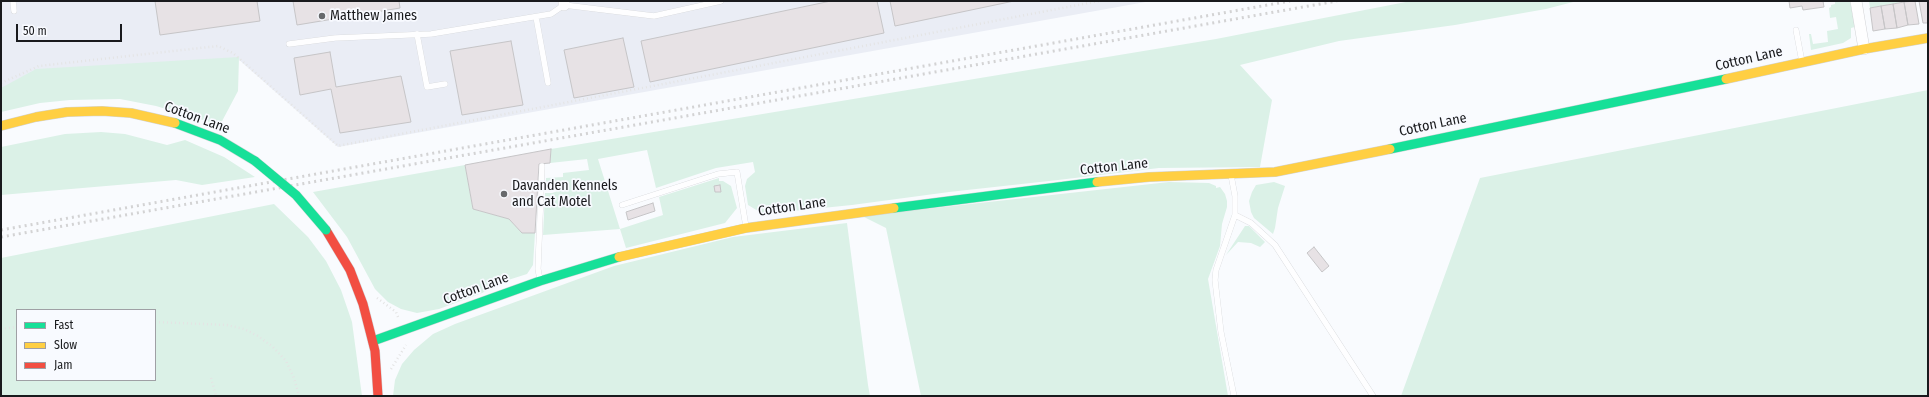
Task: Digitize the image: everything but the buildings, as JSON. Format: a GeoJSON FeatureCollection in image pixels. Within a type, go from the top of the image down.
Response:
{"type":"FeatureCollection","features":[{"type":"Feature","properties":{"kind":"street"},"geometry":{"type":"LineString","coordinates":[[1856,1],[1864,49]]}},
{"type":"Feature","properties":{"kind":"street","name":"Cotton Lane"},"geometry":{"type":"LineString","coordinates":[[373,341],[540,281],[624,256],[746,228],[1035,189],[1175,175],[1230,175],[1275,172],[1638,98],[1864,49],[1928,38]]}},
{"type":"Feature","properties":{"kind":"street","name":"Cotton Lane"},"geometry":{"type":"LineString","coordinates":[[1,126],[36,117],[67,112],[96,111],[131,113],[165,120],[202,132],[230,145],[255,161],[296,195],[326,230],[350,270],[363,304],[373,341],[377,363],[378,396]]}},
{"type":"Feature","properties":{"kind":"lane"},"geometry":{"type":"LineString","coordinates":[[13,1],[14,11]]}},
{"type":"Feature","properties":{"kind":"lane"},"geometry":{"type":"LineString","coordinates":[[289,44],[335,38],[431,34],[550,14],[564,3],[654,16],[721,1]]}},
{"type":"Feature","properties":{"kind":"lane"},"geometry":{"type":"LineString","coordinates":[[536,17],[548,83]]}},
{"type":"Feature","properties":{"kind":"lane"},"geometry":{"type":"LineString","coordinates":[[1796,30],[1802,62]]}},
{"type":"Feature","properties":{"kind":"lane"},"geometry":{"type":"LineString","coordinates":[[417,34],[426,87],[446,84]]}},
{"type":"Feature","properties":{"kind":"lane"},"geometry":{"type":"LineString","coordinates":[[540,281],[538,269],[542,166]]}},
{"type":"Feature","properties":{"kind":"lane"},"geometry":{"type":"LineString","coordinates":[[622,205],[718,174],[737,172],[746,228]]}},
{"type":"Feature","properties":{"kind":"lane"},"geometry":{"type":"LineString","coordinates":[[1230,175],[1235,196],[1235,215],[1216,270],[1215,280],[1222,332],[1234,396]]}},
{"type":"Feature","properties":{"kind":"lane"},"geometry":{"type":"LineString","coordinates":[[1235,215],[1251,223],[1273,242],[1373,396]]}},
{"type":"Feature","properties":{"kind":"path"},"geometry":{"type":"LineString","coordinates":[[156,322],[227,325],[244,329],[258,336],[273,347],[286,361],[294,378],[299,396]]}},
{"type":"Feature","properties":{"kind":"path"},"geometry":{"type":"LineString","coordinates":[[1,329],[16,326]]}},
{"type":"Feature","properties":{"kind":"path"},"geometry":{"type":"LineString","coordinates":[[390,372],[406,346]]}},
{"type":"Feature","properties":{"kind":"path"},"geometry":{"type":"LineString","coordinates":[[211,378],[216,396]]}},
{"type":"Feature","properties":{"kind":"shaded area"},"geometry":{"type":"Polygon","coordinates":[[[1,1],[1151,1],[338,147],[237,58],[1,90],[1,1]]]}},
{"type":"Feature","properties":{"kind":"green space"},"geometry":{"type":"Polygon","coordinates":[[[1411,1],[1577,1],[1546,9],[1455,25],[1339,41],[1240,65],[1272,100],[1260,167],[1159,168],[949,192],[852,205],[763,214],[748,205],[745,186],[747,179],[755,172],[753,162],[716,168],[656,188],[647,150],[598,159],[620,229],[543,235],[545,193],[552,193],[561,190],[559,185],[546,185],[546,178],[563,177],[563,173],[589,170],[587,159],[550,163],[551,149],[1216,39],[1411,1]]]}},
{"type":"Feature","properties":{"kind":"green space"},"geometry":{"type":"Polygon","coordinates":[[[1835,1],[1850,1],[1855,27],[1851,28],[1851,38],[1843,43],[1811,50],[1809,34],[1811,34],[1813,44],[1828,42],[1827,31],[1838,29],[1836,17],[1830,18],[1829,8],[1831,5],[1835,4],[1835,1]]]}},
{"type":"Feature","properties":{"kind":"green space"},"geometry":{"type":"Polygon","coordinates":[[[1869,1],[1908,1],[1870,8],[1869,1]]]}},
{"type":"Feature","properties":{"kind":"green space"},"geometry":{"type":"Polygon","coordinates":[[[239,57],[238,91],[220,125],[156,106],[120,99],[70,100],[40,103],[1,112],[1,88],[36,69],[239,57]]]}},
{"type":"Feature","properties":{"kind":"green space"},"geometry":{"type":"Polygon","coordinates":[[[1928,90],[1928,396],[1401,396],[1480,178],[1928,90]]]}},
{"type":"Feature","properties":{"kind":"green space"},"geometry":{"type":"Polygon","coordinates":[[[101,132],[125,134],[167,145],[185,140],[224,157],[255,177],[202,185],[176,180],[1,195],[1,147],[65,134],[101,132]]]}},
{"type":"Feature","properties":{"kind":"green space"},"geometry":{"type":"Polygon","coordinates":[[[465,165],[473,209],[509,219],[522,233],[535,233],[533,265],[527,274],[505,281],[482,293],[439,309],[417,313],[401,309],[388,302],[375,289],[347,237],[313,192],[465,165]]]}},
{"type":"Feature","properties":{"kind":"green space"},"geometry":{"type":"Polygon","coordinates":[[[719,178],[719,181],[723,181],[731,186],[737,208],[725,223],[626,248],[620,229],[663,215],[659,197],[719,178]]]}},
{"type":"Feature","properties":{"kind":"green space"},"geometry":{"type":"Polygon","coordinates":[[[1169,182],[1209,183],[1216,186],[1216,188],[1220,187],[1225,194],[1227,201],[1227,207],[1222,224],[1220,246],[1208,279],[1228,396],[921,396],[886,228],[862,216],[1169,182]]]}},
{"type":"Feature","properties":{"kind":"green space"},"geometry":{"type":"Polygon","coordinates":[[[1274,182],[1285,186],[1278,208],[1273,234],[1254,218],[1249,201],[1256,185],[1274,182]]]}},
{"type":"Feature","properties":{"kind":"green space"},"geometry":{"type":"Polygon","coordinates":[[[274,204],[308,237],[326,261],[341,290],[352,322],[362,396],[1,396],[1,258],[274,204]]]}},
{"type":"Feature","properties":{"kind":"green space"},"geometry":{"type":"Polygon","coordinates":[[[847,223],[870,396],[393,396],[395,380],[402,364],[414,350],[433,334],[455,324],[614,266],[733,237],[847,223]]]}},
{"type":"Feature","properties":{"kind":"green space"},"geometry":{"type":"Polygon","coordinates":[[[1245,226],[1249,226],[1265,242],[1260,247],[1251,243],[1238,242],[1226,255],[1245,226]]]}},
{"type":"Feature","properties":{"kind":"railway"},"geometry":{"type":"LineString","coordinates":[[1,230],[1290,1]]}},
{"type":"Feature","properties":{"kind":"railway"},"geometry":{"type":"LineString","coordinates":[[1,237],[1337,1]]}},
{"type":"Feature","properties":{"kind":"traffic: fast"},"geometry":{"type":"LineString","coordinates":[[1390,149],[1726,79]]}},
{"type":"Feature","properties":{"kind":"traffic: fast"},"geometry":{"type":"LineString","coordinates":[[175,123],[220,140],[255,161]]}},
{"type":"Feature","properties":{"kind":"traffic: fast"},"geometry":{"type":"LineString","coordinates":[[255,161],[296,195],[326,230]]}},
{"type":"Feature","properties":{"kind":"traffic: fast"},"geometry":{"type":"LineString","coordinates":[[894,208],[1097,182]]}},
{"type":"Feature","properties":{"kind":"traffic: fast"},"geometry":{"type":"LineString","coordinates":[[373,341],[540,281],[619,257]]}},
{"type":"Feature","properties":{"kind":"traffic: slow"},"geometry":{"type":"LineString","coordinates":[[1726,79],[1864,49],[1928,38]]}},
{"type":"Feature","properties":{"kind":"traffic: slow"},"geometry":{"type":"LineString","coordinates":[[1,126],[36,117],[67,112],[102,111],[131,113],[175,123]]}},
{"type":"Feature","properties":{"kind":"traffic: slow"},"geometry":{"type":"LineString","coordinates":[[1097,182],[1149,177],[1275,172],[1390,149]]}},
{"type":"Feature","properties":{"kind":"traffic: slow"},"geometry":{"type":"LineString","coordinates":[[619,257],[746,228],[894,208]]}},
{"type":"Feature","properties":{"kind":"traffic: jam"},"geometry":{"type":"LineString","coordinates":[[326,230],[350,270],[363,304],[375,351],[378,396]]}},
{"type":"Feature","properties":{"kind":"place","name":"Matthew James"},"geometry":{"type":"Point","coordinates":[322,16]}},
{"type":"Feature","properties":{"kind":"place","name":"Davanden Kennels and Cat Motel"},"geometry":{"type":"Point","coordinates":[504,194]}}]}
